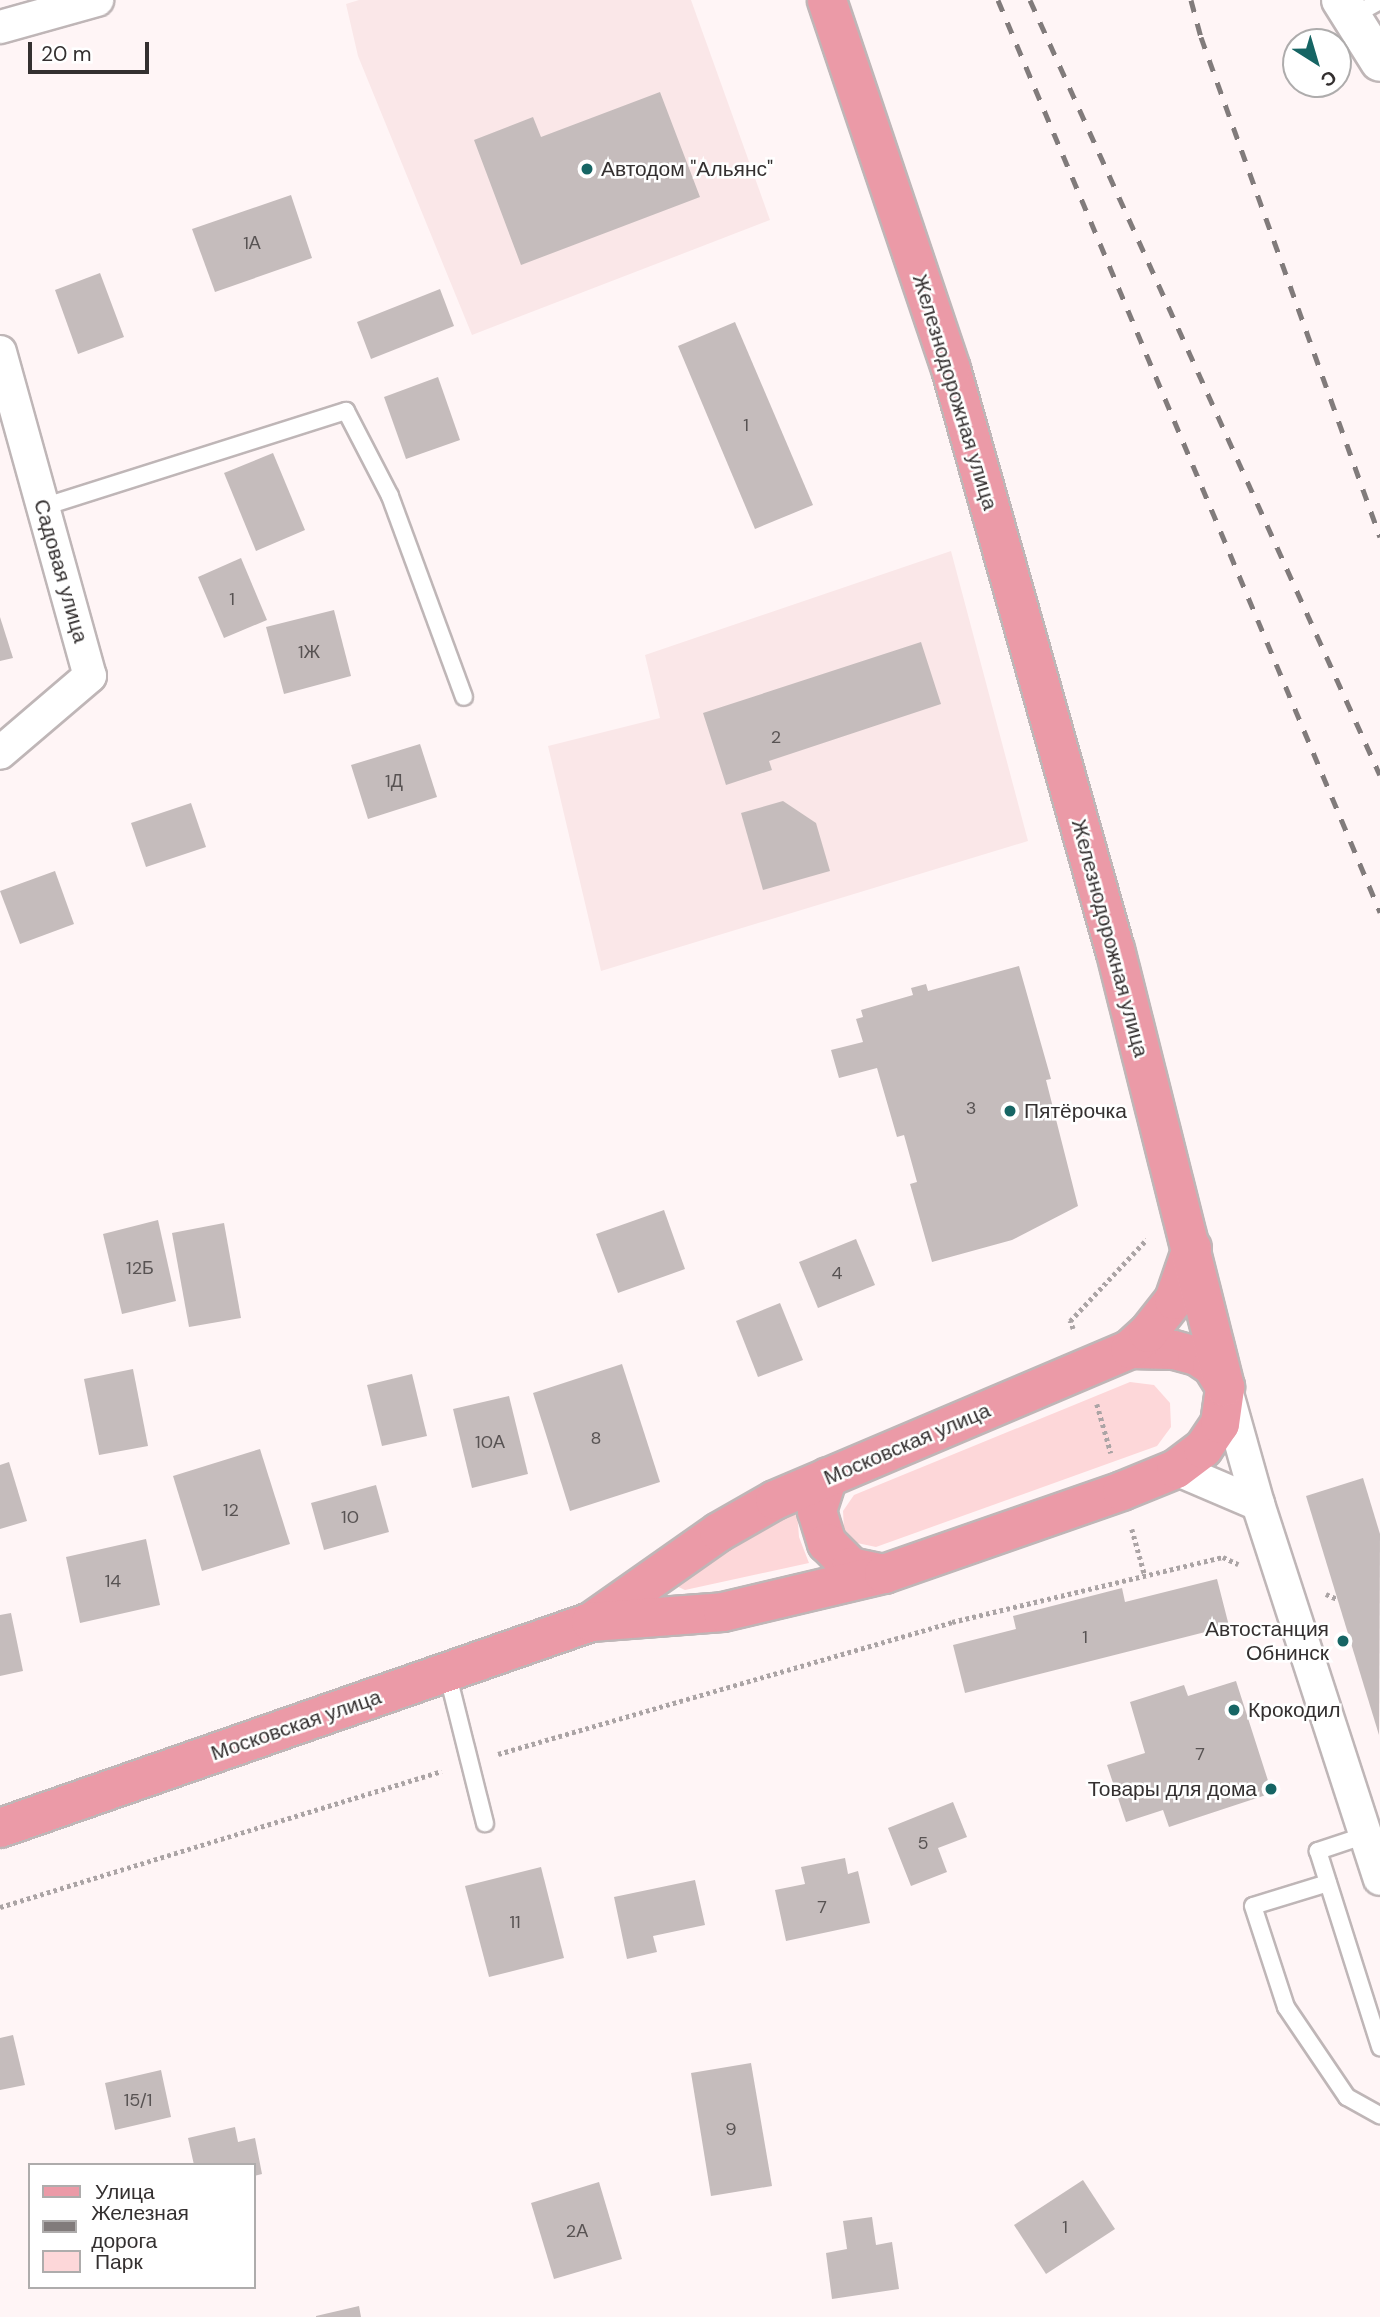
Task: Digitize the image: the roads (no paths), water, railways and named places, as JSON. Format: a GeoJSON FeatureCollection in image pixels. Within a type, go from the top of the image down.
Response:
{"type":"FeatureCollection","features":[{"type":"Feature","properties":{"kind":"main road","name":"Железнодорожная улица"},"geometry":{"type":"LineString","coordinates":[[827,0],[951,369],[1115,950],[1226,1387]]}},
{"type":"Feature","properties":{"kind":"main road","name":"Московская улица"},"geometry":{"type":"LineString","coordinates":[[591,1622],[719,1532],[775,1500],[1130,1349],[1148,1333],[1174,1300],[1192,1248]]}},
{"type":"Feature","properties":{"kind":"main road"},"geometry":{"type":"LineString","coordinates":[[1130,1349],[1174,1350],[1197,1356],[1212,1367],[1226,1387]]}},
{"type":"Feature","properties":{"kind":"main road","name":"Московская улица"},"geometry":{"type":"LineString","coordinates":[[0,1828],[591,1622],[723,1612],[884,1574],[1122,1491],[1176,1469],[1203,1449],[1213,1437],[1225,1406],[1226,1387]]}},
{"type":"Feature","properties":{"kind":"main road"},"geometry":{"type":"LineString","coordinates":[[828,1477],[817,1511],[827,1543],[851,1567],[884,1574]]}},
{"type":"Feature","properties":{"kind":"street"},"geometry":{"type":"LineString","coordinates":[[0,27],[97,0]]}},
{"type":"Feature","properties":{"kind":"street"},"geometry":{"type":"LineString","coordinates":[[1357,6],[1380,62]]}},
{"type":"Feature","properties":{"kind":"street","name":"Садовая улица"},"geometry":{"type":"LineString","coordinates":[[0,352],[90,676],[0,753]]}},
{"type":"Feature","properties":{"kind":"street","name":"Железнодорожная улица"},"geometry":{"type":"LineString","coordinates":[[1226,1387],[1258,1504],[1380,1879]]}},
{"type":"Feature","properties":{"kind":"street"},"geometry":{"type":"LineString","coordinates":[[1176,1469],[1258,1504]]}},
{"type":"Feature","properties":{"kind":"lane"},"geometry":{"type":"LineString","coordinates":[[43,507],[346,411],[390,496],[464,697]]}},
{"type":"Feature","properties":{"kind":"lane"},"geometry":{"type":"LineString","coordinates":[[447,1672],[485,1823]]}},
{"type":"Feature","properties":{"kind":"lane"},"geometry":{"type":"LineString","coordinates":[[1366,1835],[1318,1851],[1380,2047]]}},
{"type":"Feature","properties":{"kind":"lane"},"geometry":{"type":"LineString","coordinates":[[1328,1883],[1253,1906],[1286,2007],[1348,2097],[1380,2115]]}},
{"type":"Feature","properties":{"kind":"railway"},"geometry":{"type":"LineString","coordinates":[[998,0],[1380,912]]}},
{"type":"Feature","properties":{"kind":"railway"},"geometry":{"type":"LineString","coordinates":[[1030,0],[1380,775]]}},
{"type":"Feature","properties":{"kind":"railway"},"geometry":{"type":"LineString","coordinates":[[1191,0],[1201,37],[1380,537]]}},
{"type":"Feature","properties":{"kind":"place","name":"Автодом \"Альянс\""},"geometry":{"type":"Point","coordinates":[587,169]}},
{"type":"Feature","properties":{"kind":"place","name":"Пятёрочка"},"geometry":{"type":"Point","coordinates":[1010,1111]}},
{"type":"Feature","properties":{"kind":"place","name":"Автостанция Обнинск"},"geometry":{"type":"Point","coordinates":[1343,1641]}},
{"type":"Feature","properties":{"kind":"place","name":"Крокодил"},"geometry":{"type":"Point","coordinates":[1234,1710]}},
{"type":"Feature","properties":{"kind":"place","name":"Товары для дома"},"geometry":{"type":"Point","coordinates":[1271,1789]}}]}
